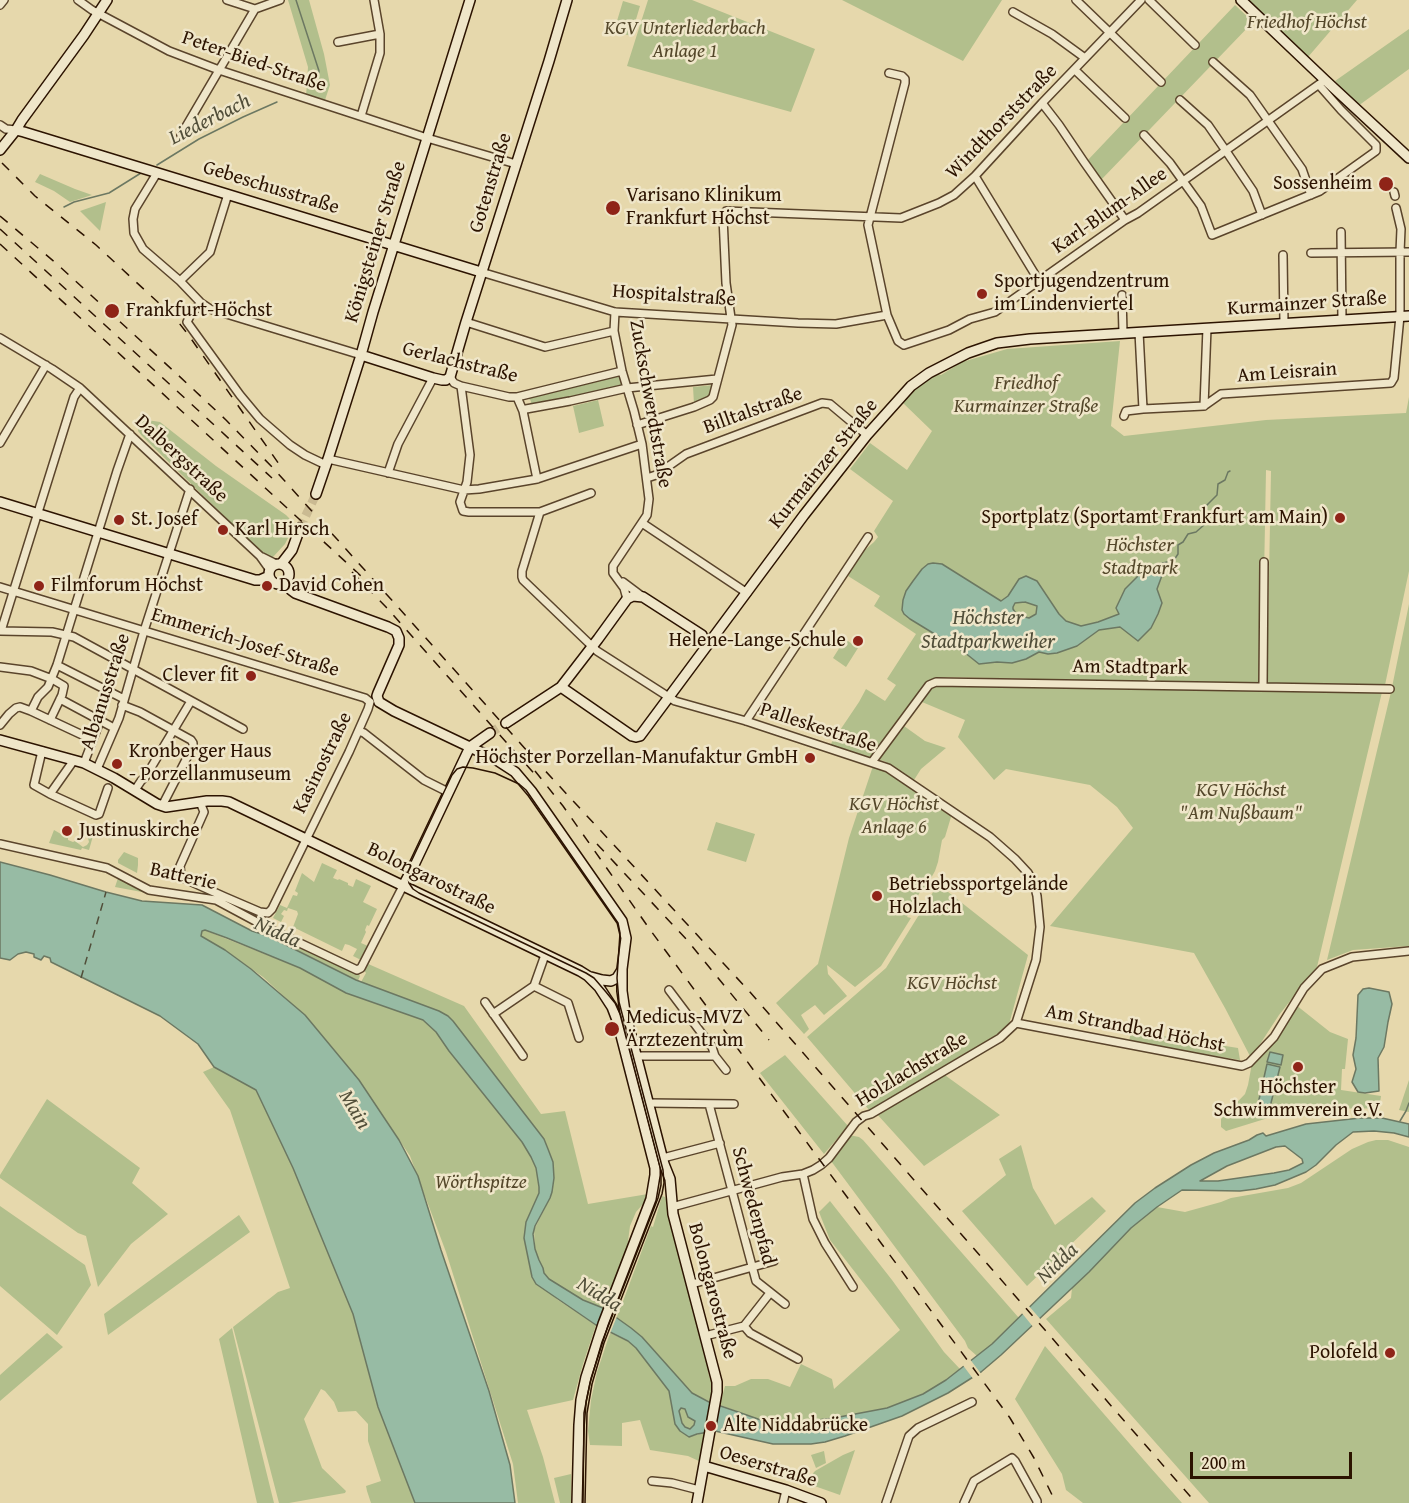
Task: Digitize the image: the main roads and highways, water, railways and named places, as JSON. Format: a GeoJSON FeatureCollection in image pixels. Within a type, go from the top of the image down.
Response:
{"type":"FeatureCollection","features":[{"type":"Feature","properties":{"kind":"main road"},"geometry":{"type":"LineString","coordinates":[[0,150],[107,0]]}},
{"type":"Feature","properties":{"kind":"main road","name":"Königsteiner Straße"},"geometry":{"type":"LineString","coordinates":[[316,494],[470,0]]}},
{"type":"Feature","properties":{"kind":"main road","name":"Gotenstraße"},"geometry":{"type":"LineString","coordinates":[[450,377],[465,322],[567,0]]}},
{"type":"Feature","properties":{"kind":"main road"},"geometry":{"type":"LineString","coordinates":[[1241,0],[1322,83],[1409,158]]}},
{"type":"Feature","properties":{"kind":"main road","name":"Gebeschusstraße"},"geometry":{"type":"LineString","coordinates":[[16,130],[394,244]]}},
{"type":"Feature","properties":{"kind":"main road","name":"Hospitalstraße"},"geometry":{"type":"LineString","coordinates":[[394,244],[481,272]]}},
{"type":"Feature","properties":{"kind":"main road","name":"Kurmainzer Straße"},"geometry":{"type":"LineString","coordinates":[[561,687],[632,736],[636,737],[643,733],[804,515],[867,435],[911,386],[935,370],[968,353],[988,346],[1019,340],[1404,316]]}},
{"type":"Feature","properties":{"kind":"main road","name":"Gerlachstraße"},"geometry":{"type":"LineString","coordinates":[[361,355],[433,378],[446,380],[450,377]]}},
{"type":"Feature","properties":{"kind":"main road"},"geometry":{"type":"LineString","coordinates":[[0,502],[255,580],[260,580],[277,568],[292,550],[300,528]]}},
{"type":"Feature","properties":{"kind":"main road"},"geometry":{"type":"LineString","coordinates":[[277,568],[290,576],[286,581],[278,584],[272,582],[277,568]]}},
{"type":"Feature","properties":{"kind":"main road","name":"Kasinostraße"},"geometry":{"type":"LineString","coordinates":[[286,581],[295,593],[396,631],[399,645],[374,701]]}},
{"type":"Feature","properties":{"kind":"main road"},"geometry":{"type":"LineString","coordinates":[[506,723],[561,687],[627,599],[633,596],[643,597],[702,635],[703,651]]}},
{"type":"Feature","properties":{"kind":"main road"},"geometry":{"type":"LineString","coordinates":[[702,635],[719,630]]}},
{"type":"Feature","properties":{"kind":"main road","name":"Emmerich-Josef-Straße"},"geometry":{"type":"LineString","coordinates":[[374,701],[495,759]]}},
{"type":"Feature","properties":{"kind":"main road"},"geometry":{"type":"LineString","coordinates":[[402,886],[470,747],[490,734],[485,746],[495,759]]}},
{"type":"Feature","properties":{"kind":"main road","name":"Bolongarostraße"},"geometry":{"type":"LineString","coordinates":[[0,740],[84,763],[162,806],[229,802],[546,955],[588,976],[599,987],[617,1020],[664,1173],[665,1190],[672,1205],[717,1382],[704,1463]]}},
{"type":"Feature","properties":{"kind":"main road","name":"Bolongarostraße"},"geometry":{"type":"LineString","coordinates":[[495,759],[511,769],[528,787],[622,921],[625,932],[622,969],[625,1012],[649,1103],[661,1163],[651,1199]]}},
{"type":"Feature","properties":{"kind":"main road"},"geometry":{"type":"LineString","coordinates":[[588,976],[610,981],[618,976],[622,969]]}},
{"type":"Feature","properties":{"kind":"main road"},"geometry":{"type":"LineString","coordinates":[[609,1002],[615,992],[620,993],[623,997]]}},
{"type":"Feature","properties":{"kind":"main road","name":"Bolongarostraße"},"geometry":{"type":"LineString","coordinates":[[651,1199],[665,1190]]}},
{"type":"Feature","properties":{"kind":"main road"},"geometry":{"type":"LineString","coordinates":[[577,1503],[580,1409],[586,1377],[651,1199]]}},
{"type":"Feature","properties":{"kind":"main road"},"geometry":{"type":"LineString","coordinates":[[697,1503],[704,1463]]}},
{"type":"Feature","properties":{"kind":"main road","name":"Oeserstraße"},"geometry":{"type":"LineString","coordinates":[[704,1463],[821,1503]]}},
{"type":"Feature","properties":{"kind":"water","name":"Höchster Stadtparkweiher"},"geometry":{"type":"Polygon","coordinates":[[[1167,562],[1157,589],[1162,603],[1151,628],[1138,641],[1120,627],[1099,630],[1077,646],[1057,653],[1039,652],[1012,663],[979,664],[964,652],[910,619],[902,610],[906,591],[922,569],[933,563],[942,564],[1001,601],[1008,596],[1019,579],[1026,576],[1037,581],[1066,621],[1081,626],[1119,614],[1116,608],[1125,589],[1141,573],[1152,566],[1167,562]],[[1025,602],[1015,603],[1013,609],[1017,615],[1029,618],[1036,614],[1037,606],[1025,602]]]}},
{"type":"Feature","properties":{"kind":"water","name":"Main"},"geometry":{"type":"Polygon","coordinates":[[[0,862],[142,901],[202,905],[356,980],[448,1016],[544,1139],[553,1162],[552,1192],[533,1234],[535,1249],[544,1273],[549,1279],[583,1300],[603,1308],[631,1328],[642,1337],[692,1393],[709,1402],[773,1423],[802,1424],[887,1408],[923,1394],[946,1380],[992,1344],[1135,1203],[1191,1165],[1214,1153],[1263,1133],[1266,1136],[1306,1124],[1360,1118],[1382,1118],[1409,1124],[1409,1137],[1374,1131],[1353,1132],[1306,1172],[1275,1185],[1240,1191],[1182,1190],[1131,1228],[1089,1272],[981,1372],[948,1393],[902,1416],[845,1436],[811,1444],[773,1444],[715,1431],[689,1437],[675,1424],[669,1391],[636,1348],[628,1341],[596,1325],[536,1284],[532,1277],[524,1238],[526,1222],[539,1193],[536,1168],[522,1142],[436,1032],[423,1020],[346,993],[300,968],[227,938],[202,931],[201,936],[251,969],[305,1015],[359,1080],[399,1140],[418,1176],[489,1391],[510,1465],[515,1503],[415,1503],[378,1407],[353,1314],[293,1168],[256,1090],[214,1067],[198,1044],[160,1016],[51,962],[50,958],[44,956],[41,960],[34,957],[34,954],[26,952],[10,960],[0,958],[0,862]],[[1285,1146],[1276,1147],[1227,1166],[1200,1181],[1218,1181],[1274,1173],[1289,1170],[1303,1163],[1302,1159],[1285,1146]],[[681,1408],[679,1411],[682,1423],[690,1429],[695,1421],[688,1417],[685,1409],[681,1408]]]}},
{"type":"Feature","properties":{"kind":"water"},"geometry":{"type":"Polygon","coordinates":[[[1363,989],[1389,992],[1392,1004],[1384,1047],[1378,1058],[1379,1091],[1365,1093],[1358,1092],[1352,1082],[1356,1069],[1353,1055],[1358,995],[1363,989]]]}},
{"type":"Feature","properties":{"kind":"water"},"geometry":{"type":"Polygon","coordinates":[[[1270,1052],[1283,1055],[1281,1065],[1267,1062],[1270,1052]]]}},
{"type":"Feature","properties":{"kind":"water"},"geometry":{"type":"Polygon","coordinates":[[[1267,1064],[1280,1067],[1270,1107],[1258,1104],[1267,1064]]]}},
{"type":"Feature","properties":{"kind":"waterway","name":"Liederbach"},"geometry":{"type":"LineString","coordinates":[[296,0],[319,71],[317,80],[312,85]]}},
{"type":"Feature","properties":{"kind":"waterway","name":"Liederbach"},"geometry":{"type":"LineString","coordinates":[[157,165],[199,139],[277,102]]}},
{"type":"Feature","properties":{"kind":"waterway","name":"Liederbach"},"geometry":{"type":"LineString","coordinates":[[64,207],[74,202],[109,193],[141,173]]}},
{"type":"Feature","properties":{"kind":"waterway"},"geometry":{"type":"LineString","coordinates":[[1205,513],[1206,506],[1217,495],[1218,484],[1225,480],[1230,471]]}},
{"type":"Feature","properties":{"kind":"waterway"},"geometry":{"type":"LineString","coordinates":[[1172,561],[1178,554],[1178,545],[1188,534],[1196,532],[1204,525],[1206,520]]}},
{"type":"Feature","properties":{"kind":"waterway"},"geometry":{"type":"LineString","coordinates":[[1400,1121],[1409,1103]]}},
{"type":"Feature","properties":{"kind":"tunnel"},"geometry":{"type":"LineString","coordinates":[[300,528],[316,494]]}},
{"type":"Feature","properties":{"kind":"tunnel"},"geometry":{"type":"LineString","coordinates":[[490,733],[506,723]]}},
{"type":"Feature","properties":{"kind":"tram line"},"geometry":{"type":"LineString","coordinates":[[583,1503],[584,1413],[590,1383],[602,1342],[658,1198],[661,1171],[620,1014],[615,1003],[594,978],[419,893],[409,883],[407,872],[410,864],[452,775],[457,769],[463,767],[495,773],[519,784],[526,790],[618,923],[620,933],[617,978],[619,1002],[663,1170],[662,1194],[604,1343],[592,1384],[587,1413],[585,1503]]}},
{"type":"Feature","properties":{"kind":"railway"},"geometry":{"type":"LineString","coordinates":[[2,163],[35,196],[96,245],[175,318],[279,464]]}},
{"type":"Feature","properties":{"kind":"railway"},"geometry":{"type":"LineString","coordinates":[[0,216],[57,264],[178,375],[274,469],[538,763],[749,991],[1196,1503]]}},
{"type":"Feature","properties":{"kind":"railway"},"geometry":{"type":"LineString","coordinates":[[0,229],[272,478]]}},
{"type":"Feature","properties":{"kind":"railway"},"geometry":{"type":"LineString","coordinates":[[0,244],[361,576]]}},
{"type":"Feature","properties":{"kind":"railway"},"geometry":{"type":"LineString","coordinates":[[352,572],[539,779]]}},
{"type":"Feature","properties":{"kind":"railway"},"geometry":{"type":"LineString","coordinates":[[535,771],[563,806],[651,931],[1010,1418],[1034,1458],[1056,1503]]}},
{"type":"Feature","properties":{"kind":"railway"},"geometry":{"type":"LineString","coordinates":[[597,844],[687,940],[769,1040]]}},
{"type":"Feature","properties":{"kind":"place","name":"Sossenheim"},"geometry":{"type":"Point","coordinates":[1386,184]}},
{"type":"Feature","properties":{"kind":"place","name":"Varisano Klinikum Frankfurt Höchst"},"geometry":{"type":"Point","coordinates":[613,208]}},
{"type":"Feature","properties":{"kind":"place","name":"Sportjugendzentrum im Lindenviertel"},"geometry":{"type":"Point","coordinates":[982,294]}},
{"type":"Feature","properties":{"kind":"place","name":"Frankfurt-Höchst"},"geometry":{"type":"Point","coordinates":[112,311]}},
{"type":"Feature","properties":{"kind":"place","name":"Sportplatz (Sportamt Frankfurt am Main)"},"geometry":{"type":"Point","coordinates":[1340,518]}},
{"type":"Feature","properties":{"kind":"place","name":"St. Josef"},"geometry":{"type":"Point","coordinates":[119,520]}},
{"type":"Feature","properties":{"kind":"place","name":"Karl Hirsch"},"geometry":{"type":"Point","coordinates":[223,530]}},
{"type":"Feature","properties":{"kind":"place","name":"Filmforum Höchst"},"geometry":{"type":"Point","coordinates":[39,586]}},
{"type":"Feature","properties":{"kind":"place","name":"David Cohen"},"geometry":{"type":"Point","coordinates":[267,586]}},
{"type":"Feature","properties":{"kind":"place","name":"Helene-Lange-Schule"},"geometry":{"type":"Point","coordinates":[858,641]}},
{"type":"Feature","properties":{"kind":"place","name":"Clever fit"},"geometry":{"type":"Point","coordinates":[251,676]}},
{"type":"Feature","properties":{"kind":"place","name":"Höchster Porzellan-Manufaktur GmbH"},"geometry":{"type":"Point","coordinates":[810,758]}},
{"type":"Feature","properties":{"kind":"place","name":"Kronberger Haus - Porzellanmuseum"},"geometry":{"type":"Point","coordinates":[117,764]}},
{"type":"Feature","properties":{"kind":"place","name":"Justinuskirche"},"geometry":{"type":"Point","coordinates":[67,831]}},
{"type":"Feature","properties":{"kind":"place","name":"Betriebssportgelände Holzlach"},"geometry":{"type":"Point","coordinates":[877,896]}},
{"type":"Feature","properties":{"kind":"place","name":"Medicus-MVZ Ärztezentrum"},"geometry":{"type":"Point","coordinates":[612,1029]}},
{"type":"Feature","properties":{"kind":"place","name":"Höchster Schwimmverein e.V."},"geometry":{"type":"Point","coordinates":[1298,1067]}},
{"type":"Feature","properties":{"kind":"place","name":"Polofeld"},"geometry":{"type":"Point","coordinates":[1390,1353]}},
{"type":"Feature","properties":{"kind":"place","name":"Alte Niddabrücke"},"geometry":{"type":"Point","coordinates":[711,1426]}},
{"type":"Feature","properties":{"kind":"park label","name":"Friedhof Höchst"},"geometry":{"type":"Point","coordinates":[1307,23]}},
{"type":"Feature","properties":{"kind":"park label","name":"KGV Unterliederbach Anlage 1"},"geometry":{"type":"Point","coordinates":[685,40]}},
{"type":"Feature","properties":{"kind":"park label","name":"Friedhof Kurmainzer Straße"},"geometry":{"type":"Point","coordinates":[1026,396]}},
{"type":"Feature","properties":{"kind":"park label","name":"Höchster Stadtpark"},"geometry":{"type":"Point","coordinates":[1140,558]}},
{"type":"Feature","properties":{"kind":"park label","name":"KGV Höchst \"Am Nußbaum\""},"geometry":{"type":"Point","coordinates":[1241,802]}},
{"type":"Feature","properties":{"kind":"park label","name":"KGV Höchst Anlage 6"},"geometry":{"type":"Point","coordinates":[894,816]}},
{"type":"Feature","properties":{"kind":"park label","name":"KGV Höchst"},"geometry":{"type":"Point","coordinates":[952,984]}},
{"type":"Feature","properties":{"kind":"park label","name":"Wörthspitze"},"geometry":{"type":"Point","coordinates":[481,1183]}},
{"type":"Feature","properties":{"kind":"water label","name":"Nidda"},"geometry":{"type":"Point","coordinates":[277,933]}},
{"type":"Feature","properties":{"kind":"water label","name":"Nidda"},"geometry":{"type":"Point","coordinates":[1058,1264]}},
{"type":"Feature","properties":{"kind":"water label","name":"Nidda"},"geometry":{"type":"Point","coordinates":[599,1295]}}]}
